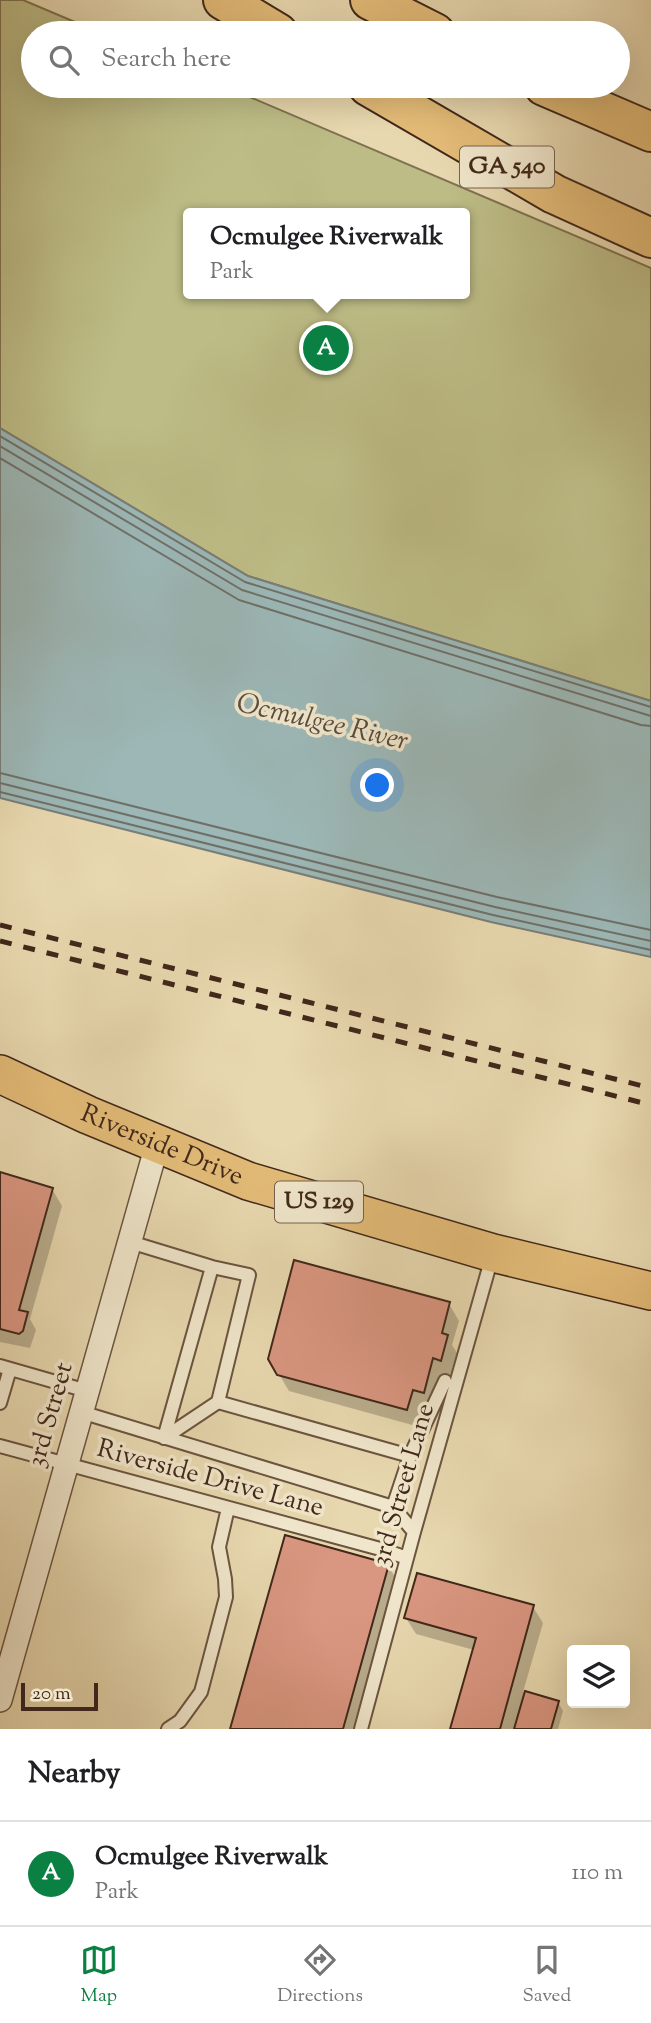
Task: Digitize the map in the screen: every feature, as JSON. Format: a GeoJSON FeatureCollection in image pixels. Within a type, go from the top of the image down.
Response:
{"type":"FeatureCollection","features":[{"type":"Feature","properties":{"kind":"highway"},"geometry":{"type":"LineString","coordinates":[[223,0],[258,21]]}},
{"type":"Feature","properties":{"kind":"highway"},"geometry":{"type":"LineString","coordinates":[[370,0],[411,21]]}},
{"type":"Feature","properties":{"kind":"highway","name":"GA 540"},"geometry":{"type":"LineString","coordinates":[[389,98],[554,194],[651,238]]}},
{"type":"Feature","properties":{"kind":"highway"},"geometry":{"type":"LineString","coordinates":[[572,98],[651,132]]}},
{"type":"Feature","properties":{"kind":"main road","name":"Riverside Drive"},"geometry":{"type":"LineString","coordinates":[[0,1074],[157,1145],[248,1181],[493,1254],[651,1291]]}},
{"type":"Feature","properties":{"kind":"street","name":"3rd Street"},"geometry":{"type":"LineString","coordinates":[[0,1700],[157,1145]]}},
{"type":"Feature","properties":{"kind":"lane"},"geometry":{"type":"LineString","coordinates":[[130,1242],[248,1275],[218,1402],[164,1438]]}},
{"type":"Feature","properties":{"kind":"lane","name":"3rd Street Lane"},"geometry":{"type":"LineString","coordinates":[[361,1729],[493,1254]]}},
{"type":"Feature","properties":{"kind":"lane"},"geometry":{"type":"LineString","coordinates":[[164,1438],[212,1267]]}},
{"type":"Feature","properties":{"kind":"lane"},"geometry":{"type":"LineString","coordinates":[[0,1404],[5,1367],[164,1438],[393,1507],[414,1532]]}},
{"type":"Feature","properties":{"kind":"lane"},"geometry":{"type":"LineString","coordinates":[[393,1507],[410,1456],[446,1381]]}},
{"type":"Feature","properties":{"kind":"lane"},"geometry":{"type":"LineString","coordinates":[[218,1402],[410,1456]]}},
{"type":"Feature","properties":{"kind":"lane","name":"Riverside Drive Lane"},"geometry":{"type":"LineString","coordinates":[[0,1446],[384,1549],[407,1558]]}},
{"type":"Feature","properties":{"kind":"lane"},"geometry":{"type":"LineString","coordinates":[[168,1729],[180,1721],[201,1692],[226,1597],[219,1548],[228,1508]]}},
{"type":"Feature","properties":{"kind":"shaded area"},"geometry":{"type":"Polygon","coordinates":[[[0,0],[23,0],[73,21],[21,21],[21,98],[252,98],[651,268],[651,701],[248,576],[0,428],[0,0]]]}},
{"type":"Feature","properties":{"kind":"water","name":"Ocmulgee River"},"geometry":{"type":"Polygon","coordinates":[[[0,428],[248,576],[651,701],[651,957],[491,922],[0,798],[0,428]]]}},
{"type":"Feature","properties":{"kind":"building"},"geometry":{"type":"Polygon","coordinates":[[[0,1172],[53,1188],[19,1310],[28,1312],[23,1331],[19,1334],[0,1329],[0,1172]]]}},
{"type":"Feature","properties":{"kind":"building"},"geometry":{"type":"Polygon","coordinates":[[[294,1260],[450,1302],[442,1333],[448,1335],[441,1361],[433,1358],[424,1393],[413,1390],[407,1410],[277,1375],[268,1359],[294,1260]]]}},
{"type":"Feature","properties":{"kind":"building"},"geometry":{"type":"Polygon","coordinates":[[[285,1535],[389,1564],[343,1729],[230,1729],[285,1535]]]}},
{"type":"Feature","properties":{"kind":"building"},"geometry":{"type":"Polygon","coordinates":[[[417,1573],[534,1605],[500,1729],[450,1729],[476,1638],[404,1618],[417,1573]]]}},
{"type":"Feature","properties":{"kind":"building"},"geometry":{"type":"Polygon","coordinates":[[[525,1691],[559,1701],[551,1729],[514,1729],[525,1691]]]}},
{"type":"Feature","properties":{"kind":"railway"},"geometry":{"type":"LineString","coordinates":[[0,925],[651,1088]]}},
{"type":"Feature","properties":{"kind":"railway"},"geometry":{"type":"LineString","coordinates":[[0,941],[651,1105]]}},
{"type":"Feature","properties":{"kind":"place","name":"Ocmulgee Riverwalk"},"geometry":{"type":"Point","coordinates":[326,348]}}]}
